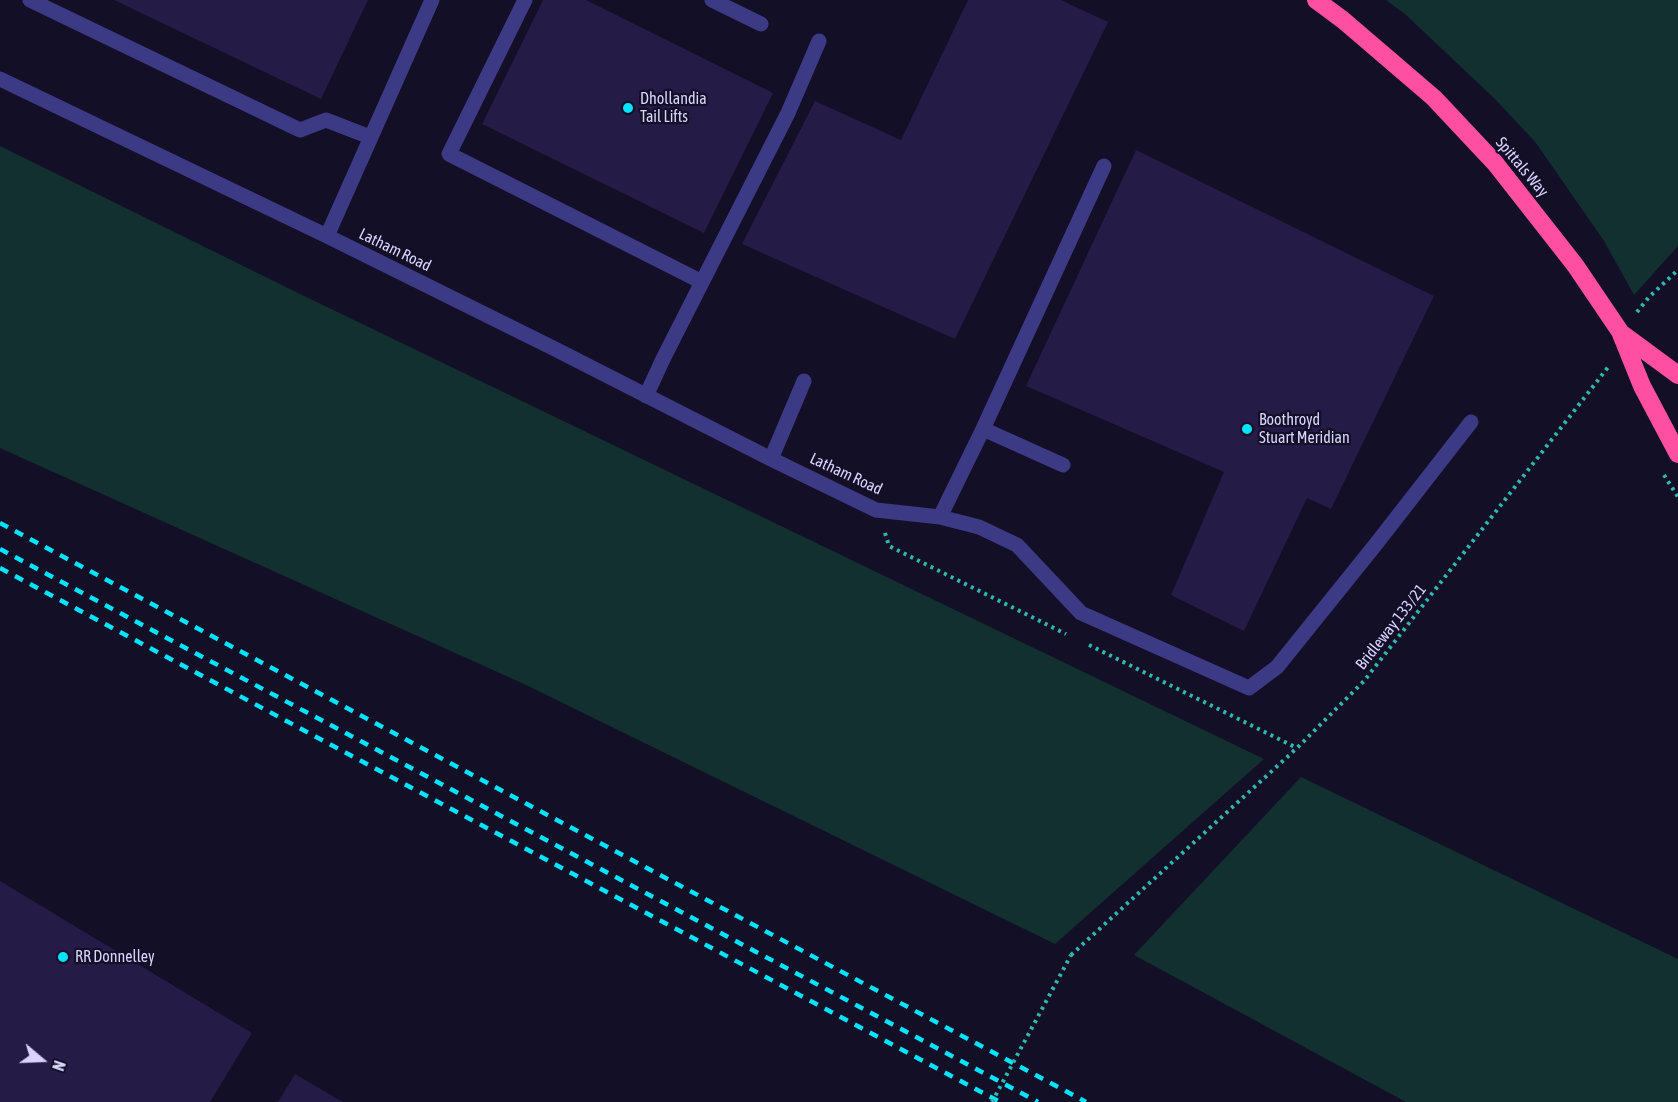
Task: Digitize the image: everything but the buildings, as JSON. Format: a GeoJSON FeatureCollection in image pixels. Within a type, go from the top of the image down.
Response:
{"type":"FeatureCollection","features":[{"type":"Feature","properties":{"kind":"highway","name":"Spittals Way"},"geometry":{"type":"LineString","coordinates":[[1316,0],[1434,98],[1495,163],[1575,264],[1621,333],[1678,375]]}},
{"type":"Feature","properties":{"kind":"highway"},"geometry":{"type":"LineString","coordinates":[[1621,333],[1642,386],[1678,454]]}},
{"type":"Feature","properties":{"kind":"street"},"geometry":{"type":"LineString","coordinates":[[30,0],[300,130],[326,120],[370,137]]}},
{"type":"Feature","properties":{"kind":"street"},"geometry":{"type":"LineString","coordinates":[[327,236],[432,0]]}},
{"type":"Feature","properties":{"kind":"street"},"geometry":{"type":"LineString","coordinates":[[525,0],[449,154],[702,282]]}},
{"type":"Feature","properties":{"kind":"street"},"geometry":{"type":"LineString","coordinates":[[712,0],[762,24]]}},
{"type":"Feature","properties":{"kind":"street"},"geometry":{"type":"LineString","coordinates":[[646,396],[788,113],[819,41]]}},
{"type":"Feature","properties":{"kind":"street","name":"Latham Road"},"geometry":{"type":"LineString","coordinates":[[0,79],[327,236],[876,510],[940,517],[979,527],[1017,545],[1081,613],[1249,688],[1277,667],[1471,422]]}},
{"type":"Feature","properties":{"kind":"street"},"geometry":{"type":"LineString","coordinates":[[940,517],[984,429],[1104,166]]}},
{"type":"Feature","properties":{"kind":"street"},"geometry":{"type":"LineString","coordinates":[[771,459],[804,381]]}},
{"type":"Feature","properties":{"kind":"street"},"geometry":{"type":"LineString","coordinates":[[984,429],[1063,465]]}},
{"type":"Feature","properties":{"kind":"path","name":"Bridleway 133/21"},"geometry":{"type":"LineString","coordinates":[[992,1102],[1071,955],[1297,748],[1364,681],[1610,364],[1621,333],[1649,297],[1678,270]]}},
{"type":"Feature","properties":{"kind":"green space"},"geometry":{"type":"Polygon","coordinates":[[[1386,0],[1678,0],[1678,246],[1634,295],[1604,241],[1536,143],[1495,99],[1406,15],[1386,0]]]}},
{"type":"Feature","properties":{"kind":"green space"},"geometry":{"type":"Polygon","coordinates":[[[0,146],[298,293],[1264,759],[1055,944],[524,684],[0,448],[0,146]]]}},
{"type":"Feature","properties":{"kind":"green space"},"geometry":{"type":"Polygon","coordinates":[[[1301,777],[1678,959],[1678,1102],[1406,1102],[1134,955],[1301,777]]]}},
{"type":"Feature","properties":{"kind":"railway"},"geometry":{"type":"LineString","coordinates":[[0,523],[1086,1102]]}},
{"type":"Feature","properties":{"kind":"railway"},"geometry":{"type":"LineString","coordinates":[[0,549],[1038,1102]]}},
{"type":"Feature","properties":{"kind":"railway"},"geometry":{"type":"LineString","coordinates":[[0,568],[1000,1102]]}},
{"type":"Feature","properties":{"kind":"place","name":"Dhollandia Tail Lifts"},"geometry":{"type":"Point","coordinates":[628,108]}},
{"type":"Feature","properties":{"kind":"place","name":"Boothroyd Stuart Meridian"},"geometry":{"type":"Point","coordinates":[1247,429]}},
{"type":"Feature","properties":{"kind":"place","name":"RR Donnelley"},"geometry":{"type":"Point","coordinates":[63,957]}}]}
